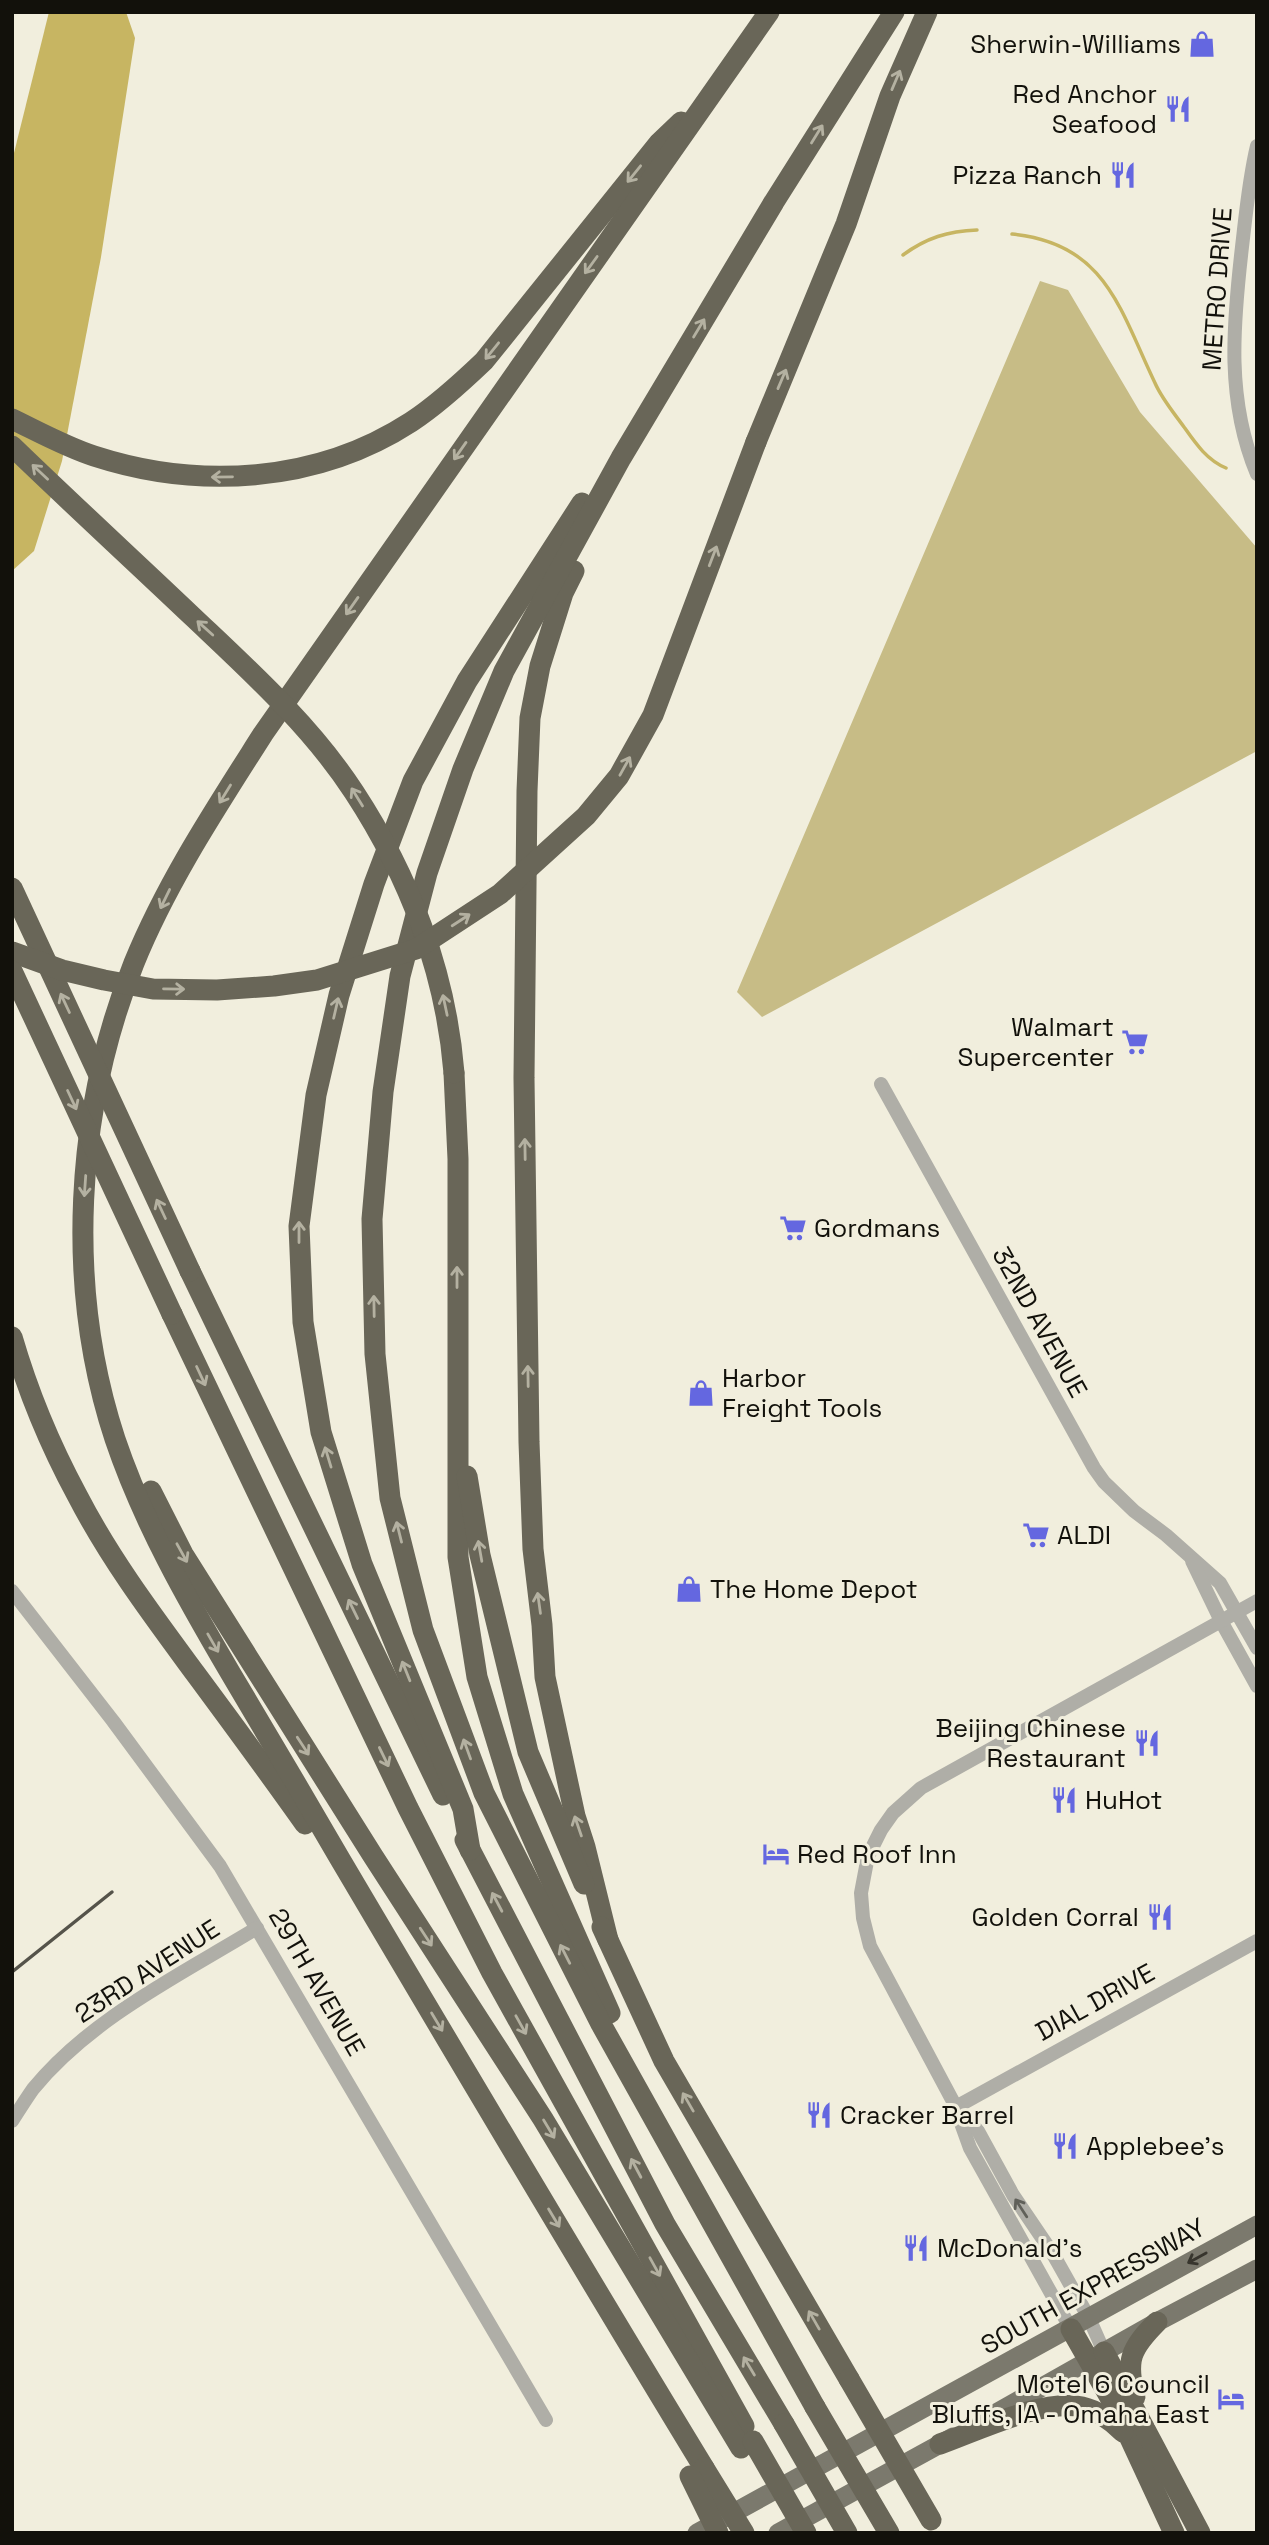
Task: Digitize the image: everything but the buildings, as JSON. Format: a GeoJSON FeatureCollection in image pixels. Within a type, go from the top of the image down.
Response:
{"type":"FeatureCollection","features":[{"type":"Feature","properties":{"kind":"highway"},"geometry":{"type":"LineString","coordinates":[[718,2533],[697,2472],[666,2406],[193,1609],[161,1548],[116,1442],[100,1386],[88,1307],[84,1209],[88,1144],[107,1047],[134,962],[197,838],[263,734],[769,12]]}},
{"type":"Feature","properties":{"kind":"highway"},"geometry":{"type":"LineString","coordinates":[[889,2533],[815,2407],[601,2024],[484,1793],[423,1630],[390,1498],[375,1354],[372,1219],[383,1092],[400,976],[427,873],[463,769],[504,671],[621,458],[774,202],[894,12]]}},
{"type":"Feature","properties":{"kind":"highway"},"geometry":{"type":"LineString","coordinates":[[12,953],[104,981],[153,989],[217,990],[317,980],[416,949],[500,894],[586,816],[620,776],[653,715],[756,442],[846,224],[890,96],[927,12]]}},
{"type":"Feature","properties":{"kind":"highway"},"geometry":{"type":"LineString","coordinates":[[12,419],[92,455],[132,467],[202,477],[290,470],[323,462],[376,442],[411,422],[456,388],[484,361],[659,143],[715,89]]}},
{"type":"Feature","properties":{"kind":"highway"},"geometry":{"type":"LineString","coordinates":[[470,1850],[463,1809],[362,1564],[321,1432],[303,1322],[299,1226],[309,1147],[316,1095],[339,995],[374,884],[413,781],[467,681],[615,451],[664,387]]}},
{"type":"Feature","properties":{"kind":"highway"},"geometry":{"type":"LineString","coordinates":[[12,446],[244,664],[294,717],[353,790],[386,847],[419,917],[441,986],[450,1028],[454,1073],[458,1159],[458,1558],[477,1677],[513,1794],[613,2018],[715,2229]]}},
{"type":"Feature","properties":{"kind":"highway"},"geometry":{"type":"LineString","coordinates":[[608,1940],[575,1816],[545,1677],[533,1549],[530,1468],[524,1078],[530,718],[540,666],[563,593],[598,520],[621,458]]}},
{"type":"Feature","properties":{"kind":"highway"},"geometry":{"type":"LineString","coordinates":[[12,888],[190,1271],[470,1850],[665,2224],[847,2533]]}},
{"type":"Feature","properties":{"kind":"highway"},"geometry":{"type":"LineString","coordinates":[[12,971],[391,1772],[492,1973],[747,2445],[782,2517],[795,2533]]}},
{"type":"Feature","properties":{"kind":"highway"},"geometry":{"type":"LineString","coordinates":[[88,1307],[130,1437],[155,1500],[183,1554],[747,2445],[806,2533]]}},
{"type":"Feature","properties":{"kind":"highway"},"geometry":{"type":"LineString","coordinates":[[15,1346],[55,1451],[76,1495],[106,1546],[138,1596],[274,1780],[402,1964]]}},
{"type":"Feature","properties":{"kind":"highway"},"geometry":{"type":"LineString","coordinates":[[457,1409],[480,1555],[528,1752],[608,1940],[664,2061],[934,2526]]}},
{"type":"Feature","properties":{"kind":"highway"},"geometry":{"type":"LineString","coordinates":[[1157,2322],[1139,2339],[1130,2360],[1141,2438],[1174,2533]]}},
{"type":"Feature","properties":{"kind":"highway"},"geometry":{"type":"LineString","coordinates":[[1080,2323],[1141,2438],[1200,2533]]}},
{"type":"Feature","properties":{"kind":"highway"},"geometry":{"type":"LineString","coordinates":[[940,2444],[1030,2412],[1059,2406],[1093,2410],[1141,2438]]}},
{"type":"Feature","properties":{"kind":"highway"},"geometry":{"type":"LineString","coordinates":[[697,2472],[744,2533]]}},
{"type":"Feature","properties":{"kind":"main road","name":"SOUTH EXPRESSWAY"},"geometry":{"type":"LineString","coordinates":[[697,2533],[1257,2225]]}},
{"type":"Feature","properties":{"kind":"main road"},"geometry":{"type":"LineString","coordinates":[[778,2533],[1257,2269]]}},
{"type":"Feature","properties":{"kind":"street","name":"METRO DRIVE"},"geometry":{"type":"LineString","coordinates":[[1257,146],[1245,225],[1233,356],[1239,416],[1257,474]]}},
{"type":"Feature","properties":{"kind":"street","name":"32ND AVENUE"},"geometry":{"type":"LineString","coordinates":[[881,1084],[1094,1468],[1116,1494],[1220,1583],[1257,1648]]}},
{"type":"Feature","properties":{"kind":"street","name":"32ND AVENUE"},"geometry":{"type":"LineString","coordinates":[[1190,1557],[1257,1686]]}},
{"type":"Feature","properties":{"kind":"street","name":"29TH AVENUE"},"geometry":{"type":"LineString","coordinates":[[12,1591],[113,1721],[220,1866],[546,2420]]}},
{"type":"Feature","properties":{"kind":"street"},"geometry":{"type":"LineString","coordinates":[[1080,2323],[970,2148],[956,2107],[870,1946],[863,1918],[861,1893],[868,1856],[893,1813],[921,1788],[1257,1601]]}},
{"type":"Feature","properties":{"kind":"street","name":"23RD AVENUE"},"geometry":{"type":"LineString","coordinates":[[12,2121],[34,2089],[69,2053],[110,2019],[257,1928]]}},
{"type":"Feature","properties":{"kind":"street","name":"DIAL DRIVE"},"geometry":{"type":"LineString","coordinates":[[956,2107],[1257,1941]]}},
{"type":"Feature","properties":{"kind":"street"},"geometry":{"type":"LineString","coordinates":[[956,2107],[978,2131],[1013,2194],[1054,2253],[1080,2323]]}},
{"type":"Feature","properties":{"kind":"shaded area"},"geometry":{"type":"Polygon","coordinates":[[[49,12],[126,12],[135,38],[101,257],[62,461],[34,551],[12,571],[12,161],[49,12]]]}},
{"type":"Feature","properties":{"kind":"shaded area"},"geometry":{"type":"Polygon","coordinates":[[[1040,281],[1068,290],[1140,412],[1257,548],[1257,751],[762,1017],[737,992],[1040,281]]]}},
{"type":"Feature","properties":{"kind":"waterway"},"geometry":{"type":"LineString","coordinates":[[903,255],[938,236],[977,230]]}},
{"type":"Feature","properties":{"kind":"waterway"},"geometry":{"type":"LineString","coordinates":[[1012,234],[1044,240],[1069,251],[1089,266],[1106,284],[1165,400],[1202,451],[1226,468]]}},
{"type":"Feature","properties":{"kind":"railway"},"geometry":{"type":"LineString","coordinates":[[12,1972],[112,1892]]}},
{"type":"Feature","properties":{"kind":"place","name":"Sherwin-Williams"},"geometry":{"type":"Point","coordinates":[1202,44]}},
{"type":"Feature","properties":{"kind":"place","name":"Red Anchor Seafood"},"geometry":{"type":"Point","coordinates":[1178,109]}},
{"type":"Feature","properties":{"kind":"place","name":"Pizza Ranch"},"geometry":{"type":"Point","coordinates":[1123,175]}},
{"type":"Feature","properties":{"kind":"place","name":"Walmart Supercenter"},"geometry":{"type":"Point","coordinates":[1135,1042]}},
{"type":"Feature","properties":{"kind":"place","name":"Gordmans"},"geometry":{"type":"Point","coordinates":[793,1228]}},
{"type":"Feature","properties":{"kind":"place","name":"Harbor Freight Tools"},"geometry":{"type":"Point","coordinates":[701,1393]}},
{"type":"Feature","properties":{"kind":"place","name":"ALDI"},"geometry":{"type":"Point","coordinates":[1036,1535]}},
{"type":"Feature","properties":{"kind":"place","name":"The Home Depot"},"geometry":{"type":"Point","coordinates":[689,1589]}},
{"type":"Feature","properties":{"kind":"place","name":"Beijing Chinese Restaurant"},"geometry":{"type":"Point","coordinates":[1147,1743]}},
{"type":"Feature","properties":{"kind":"place","name":"HuHot"},"geometry":{"type":"Point","coordinates":[1064,1800]}},
{"type":"Feature","properties":{"kind":"place","name":"Red Roof Inn"},"geometry":{"type":"Point","coordinates":[776,1854]}},
{"type":"Feature","properties":{"kind":"place","name":"Golden Corral"},"geometry":{"type":"Point","coordinates":[1160,1917]}},
{"type":"Feature","properties":{"kind":"place","name":"Cracker Barrel"},"geometry":{"type":"Point","coordinates":[819,2115]}},
{"type":"Feature","properties":{"kind":"place","name":"Applebee's"},"geometry":{"type":"Point","coordinates":[1065,2146]}},
{"type":"Feature","properties":{"kind":"place","name":"McDonald's"},"geometry":{"type":"Point","coordinates":[916,2248]}},
{"type":"Feature","properties":{"kind":"place","name":"Motel 6 Council Bluffs, IA - Omaha East"},"geometry":{"type":"Point","coordinates":[1231,2399]}}]}
